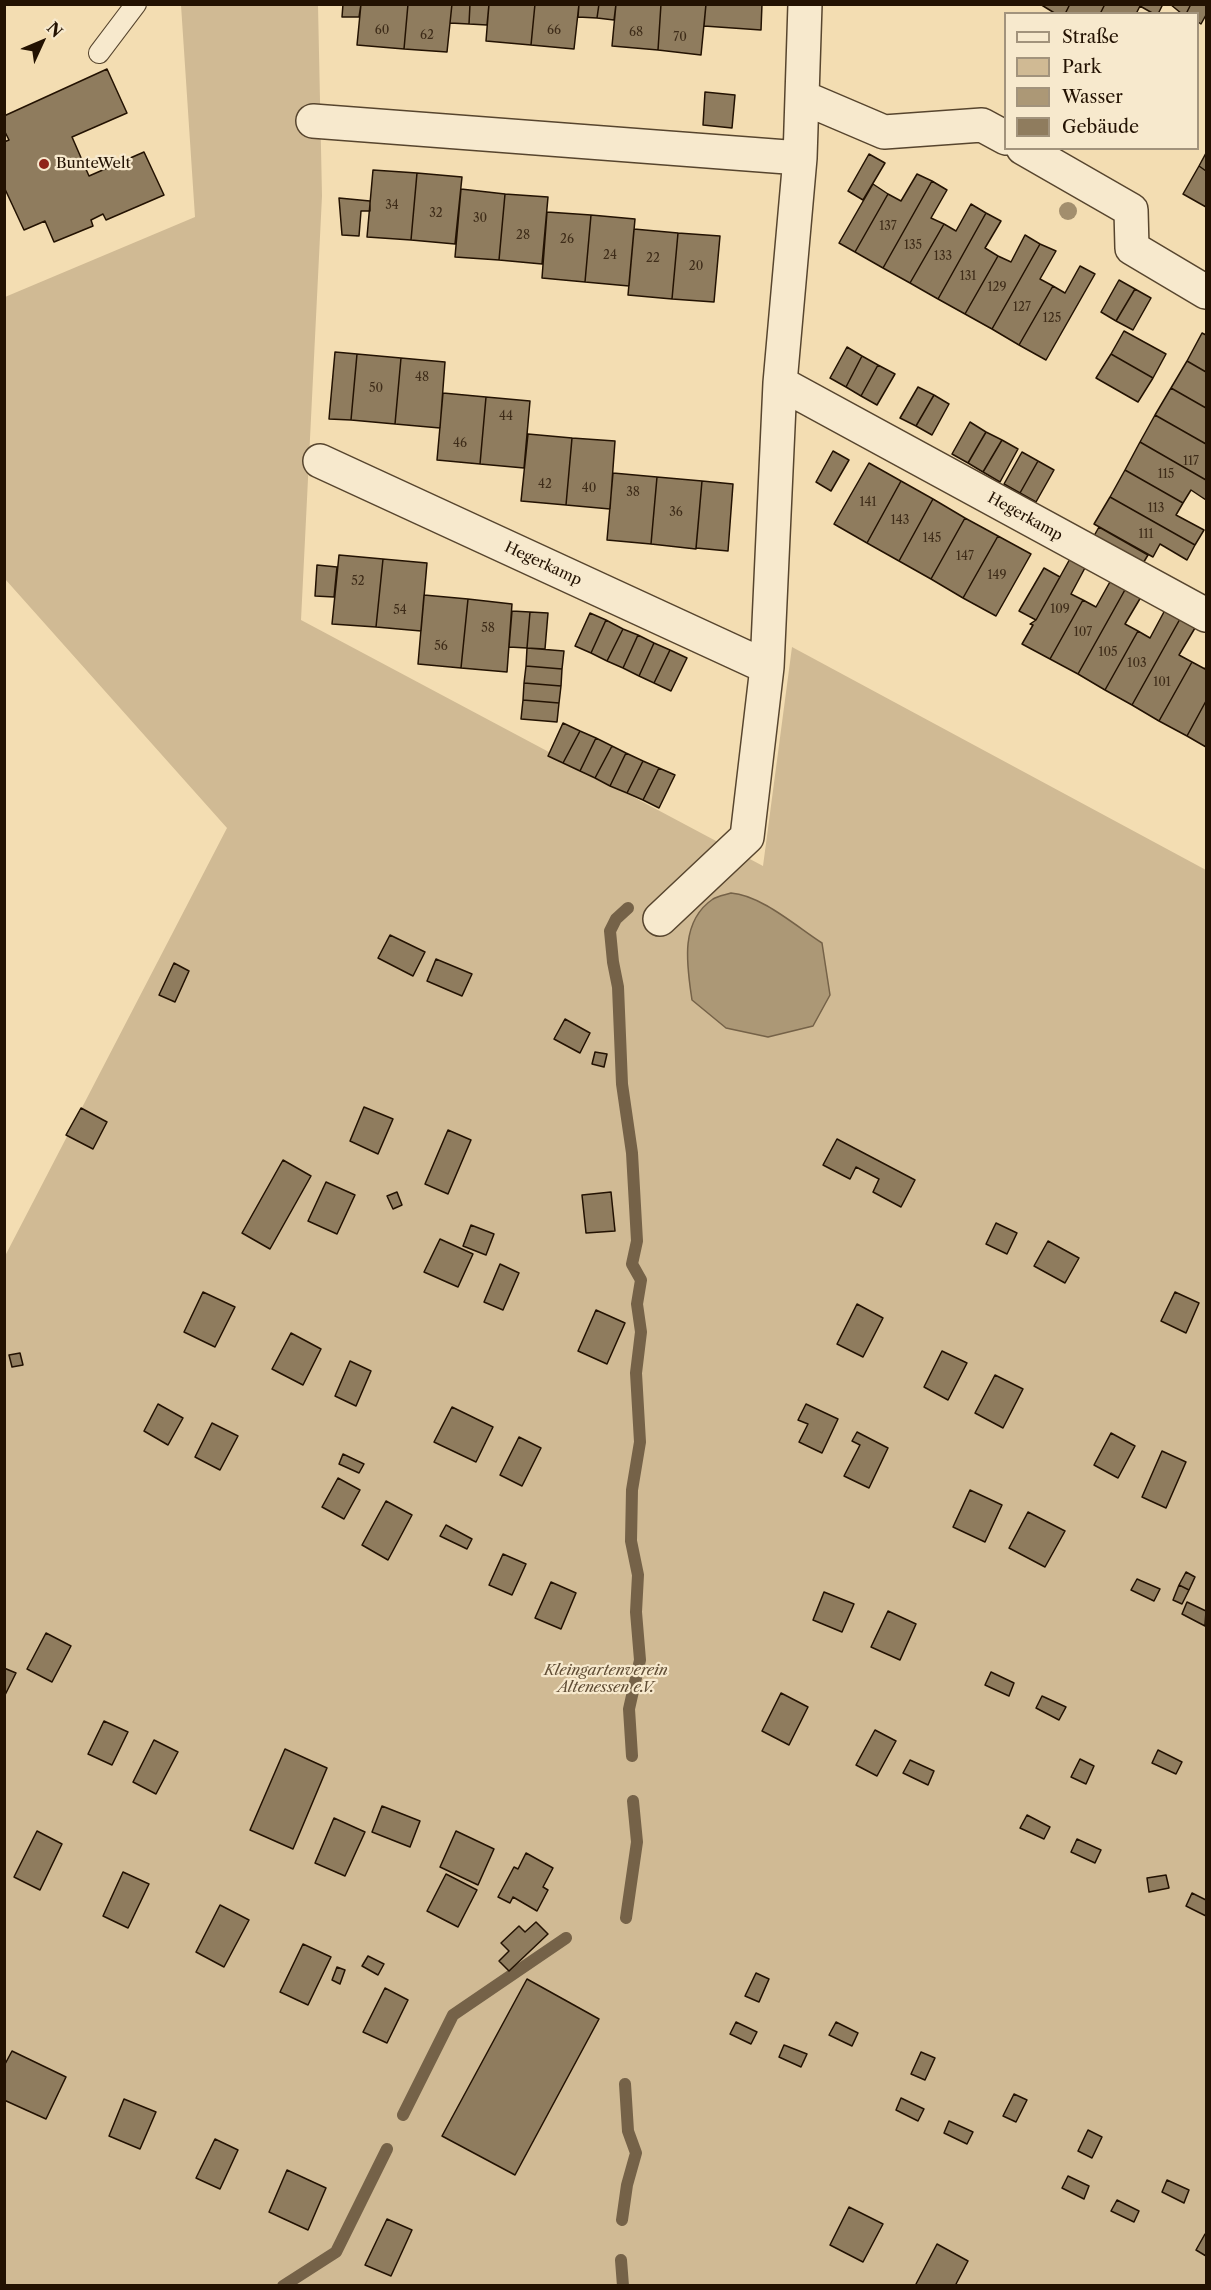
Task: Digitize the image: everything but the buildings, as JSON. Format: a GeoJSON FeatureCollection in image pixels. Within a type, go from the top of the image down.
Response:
{"type":"FeatureCollection","features":[{"type":"Feature","properties":{"kind":"street"},"geometry":{"type":"LineString","coordinates":[[660,919],[747,837],[767,667],[780,383],[800,158],[805,4]]}},
{"type":"Feature","properties":{"kind":"street"},"geometry":{"type":"LineString","coordinates":[[802,97],[884,132],[982,125],[1004,137]]}},
{"type":"Feature","properties":{"kind":"street"},"geometry":{"type":"LineString","coordinates":[[313,121],[800,158]]}},
{"type":"Feature","properties":{"kind":"street"},"geometry":{"type":"LineString","coordinates":[[1026,150],[1131,210],[1132,248],[1206,292]]}},
{"type":"Feature","properties":{"kind":"street","name":"Hegerkamp"},"geometry":{"type":"LineString","coordinates":[[780,383],[1206,615]]}},
{"type":"Feature","properties":{"kind":"street","name":"Hegerkamp"},"geometry":{"type":"LineString","coordinates":[[320,461],[767,667]]}},
{"type":"Feature","properties":{"kind":"lane"},"geometry":{"type":"LineString","coordinates":[[99,53],[136,4]]}},
{"type":"Feature","properties":{"kind":"green space","name":"Kleingartenverein Altenessen e.V."},"geometry":{"type":"Polygon","coordinates":[[[181,5],[318,5],[322,196],[301,620],[763,866],[792,647],[1206,870],[1206,2285],[5,2285],[5,1256],[227,828],[5,579],[5,297],[195,217],[181,5]]]}},
{"type":"Feature","properties":{"kind":"water"},"geometry":{"type":"Polygon","coordinates":[[[731,893],[766,905],[822,943],[830,995],[813,1026],[768,1037],[726,1028],[692,1000],[687,959],[690,932],[702,909],[713,899],[731,893]]]}},
{"type":"Feature","properties":{"kind":"waterway"},"geometry":{"type":"LineString","coordinates":[[628,908],[616,919],[610,931],[618,987],[622,1084],[632,1153],[637,1241],[632,1264],[641,1280],[637,1304],[641,1332],[636,1373],[640,1442],[632,1490],[631,1541],[638,1575],[636,1612],[640,1660],[629,1709],[632,1756]]}},
{"type":"Feature","properties":{"kind":"waterway"},"geometry":{"type":"LineString","coordinates":[[626,1918],[637,1842],[633,1801]]}},
{"type":"Feature","properties":{"kind":"waterway"},"geometry":{"type":"LineString","coordinates":[[403,2115],[453,2015],[566,1938]]}},
{"type":"Feature","properties":{"kind":"waterway"},"geometry":{"type":"LineString","coordinates":[[622,2220],[627,2185],[636,2153],[628,2131],[625,2084]]}},
{"type":"Feature","properties":{"kind":"waterway"},"geometry":{"type":"LineString","coordinates":[[283,2286],[336,2252],[387,2149]]}},
{"type":"Feature","properties":{"kind":"waterway"},"geometry":{"type":"LineString","coordinates":[[621,2260],[623,2286]]}},
{"type":"Feature","properties":{"kind":"place","name":"BunteWelt"},"geometry":{"type":"Point","coordinates":[44,164]}}]}
